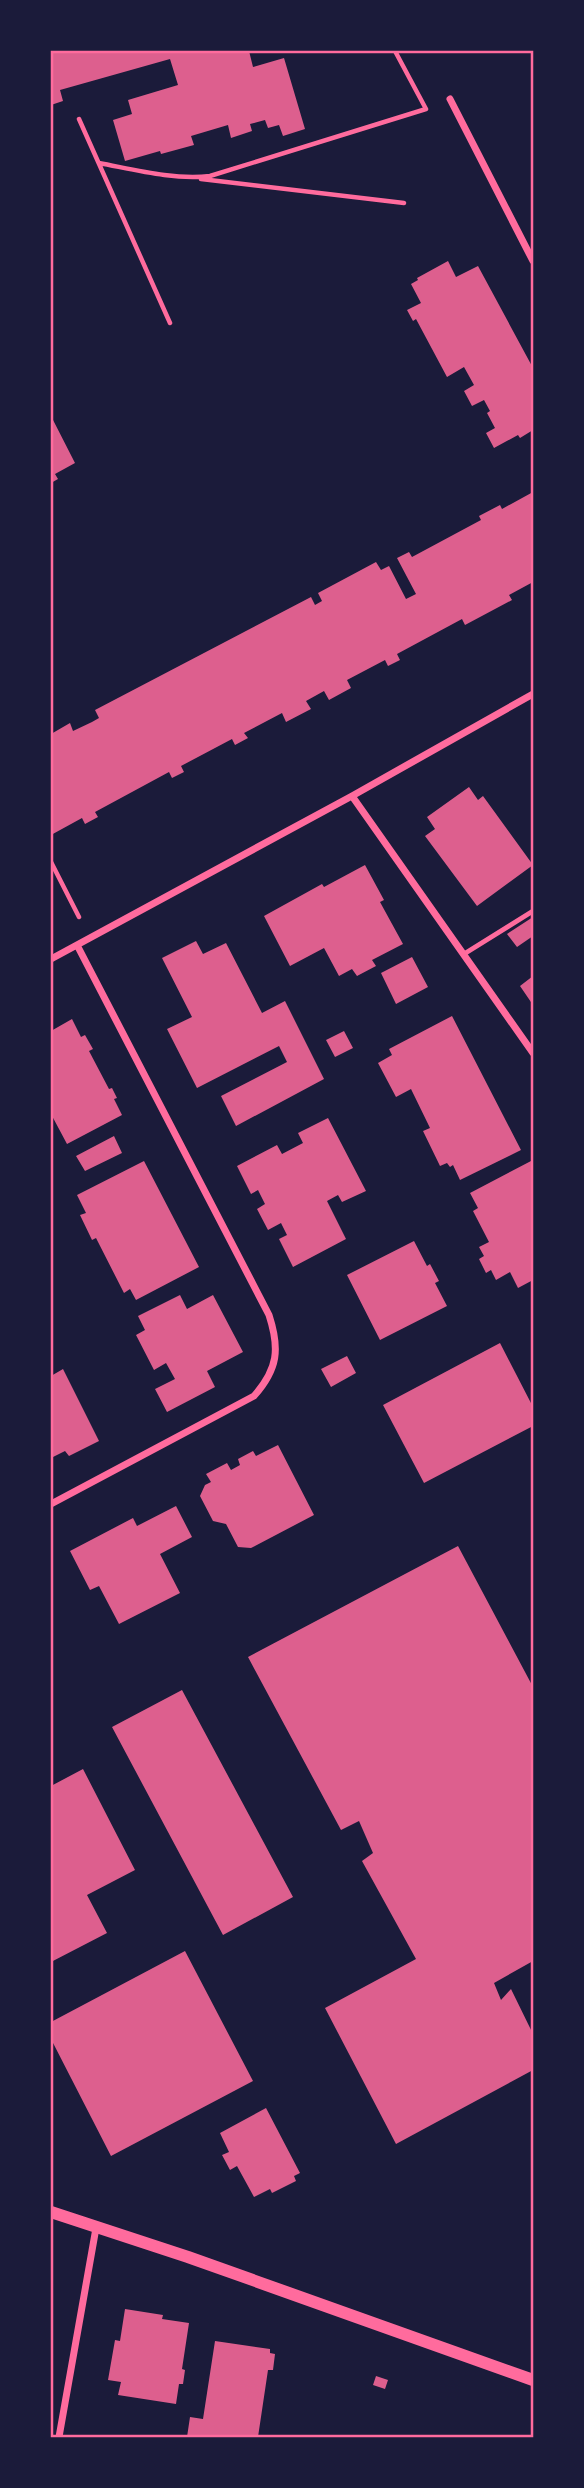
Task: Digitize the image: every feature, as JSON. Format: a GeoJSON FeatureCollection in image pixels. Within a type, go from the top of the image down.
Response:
{"type":"FeatureCollection","features":[{"type":"Feature","properties":{"kind":"street"},"geometry":{"type":"LineString","coordinates":[[450,99],[533,261]]}},
{"type":"Feature","properties":{"kind":"street"},"geometry":{"type":"LineString","coordinates":[[51,959],[352,796],[533,694]]}},
{"type":"Feature","properties":{"kind":"street"},"geometry":{"type":"LineString","coordinates":[[352,796],[533,1053]]}},
{"type":"Feature","properties":{"kind":"street"},"geometry":{"type":"LineString","coordinates":[[51,1504],[254,1396],[269,1377],[276,1356],[276,1336],[269,1315],[77,946]]}},
{"type":"Feature","properties":{"kind":"street"},"geometry":{"type":"LineString","coordinates":[[51,2212],[533,2380]]}},
{"type":"Feature","properties":{"kind":"street"},"geometry":{"type":"LineString","coordinates":[[59,2437],[96,2228]]}},
{"type":"Feature","properties":{"kind":"lane"},"geometry":{"type":"LineString","coordinates":[[464,954],[533,911]]}},
{"type":"Feature","properties":{"kind":"path"},"geometry":{"type":"LineString","coordinates":[[395,51],[426,109]]}},
{"type":"Feature","properties":{"kind":"path"},"geometry":{"type":"LineString","coordinates":[[190,178],[210,176],[426,109],[450,99]]}},
{"type":"Feature","properties":{"kind":"path"},"geometry":{"type":"LineString","coordinates":[[79,119],[170,323]]}},
{"type":"Feature","properties":{"kind":"path"},"geometry":{"type":"LineString","coordinates":[[99,163],[190,178],[404,203]]}},
{"type":"Feature","properties":{"kind":"path"},"geometry":{"type":"LineString","coordinates":[[51,862],[90,938]]}},
{"type":"Feature","properties":{"kind":"building"},"geometry":{"type":"Polygon","coordinates":[[[249,51],[253,67],[284,58],[305,129],[283,136],[279,125],[268,128],[265,120],[250,124],[252,131],[231,138],[228,125],[191,136],[194,145],[125,161],[113,120],[132,114],[128,100],[178,85],[170,59],[60,90],[63,101],[51,105],[51,52],[249,51]]]}},
{"type":"Feature","properties":{"kind":"building"},"geometry":{"type":"Polygon","coordinates":[[[448,261],[456,277],[478,266],[533,368],[533,430],[494,448],[486,433],[495,428],[487,413],[490,411],[484,400],[472,406],[464,391],[474,385],[464,367],[447,377],[416,319],[413,321],[407,310],[421,303],[411,284],[448,261]]]}},
{"type":"Feature","properties":{"kind":"building"},"geometry":{"type":"Polygon","coordinates":[[[51,416],[75,463],[55,474],[58,479],[51,483],[51,416]]]}},
{"type":"Feature","properties":{"kind":"building"},"geometry":{"type":"Polygon","coordinates":[[[533,492],[533,582],[509,595],[512,600],[465,625],[462,619],[397,654],[400,660],[388,666],[385,660],[347,680],[351,688],[329,700],[324,691],[306,701],[311,709],[286,722],[282,713],[244,733],[248,738],[235,745],[232,739],[181,766],[184,772],[172,778],[169,772],[95,812],[98,817],[85,824],[82,818],[51,835],[51,734],[70,723],[73,731],[92,722],[99,718],[95,710],[311,597],[315,605],[322,601],[318,593],[376,562],[381,570],[389,566],[406,599],[416,594],[397,558],[409,552],[412,557],[481,520],[479,516],[500,505],[502,509],[533,492]]]}},
{"type":"Feature","properties":{"kind":"building"},"geometry":{"type":"Polygon","coordinates":[[[469,787],[478,800],[483,796],[533,865],[477,906],[425,836],[435,829],[427,817],[469,787]]]}},
{"type":"Feature","properties":{"kind":"building"},"geometry":{"type":"Polygon","coordinates":[[[365,865],[384,900],[380,902],[403,944],[372,960],[376,966],[357,976],[352,969],[339,976],[324,948],[290,966],[264,916],[322,884],[324,887],[365,865]]]}},
{"type":"Feature","properties":{"kind":"building"},"geometry":{"type":"Polygon","coordinates":[[[533,917],[533,936],[517,947],[507,934],[533,917]]]}},
{"type":"Feature","properties":{"kind":"building"},"geometry":{"type":"Polygon","coordinates":[[[196,941],[203,954],[226,943],[262,1013],[285,1001],[324,1079],[236,1126],[221,1096],[287,1062],[279,1046],[197,1088],[167,1029],[192,1017],[162,958],[196,941]]]}},
{"type":"Feature","properties":{"kind":"building"},"geometry":{"type":"Polygon","coordinates":[[[412,957],[428,987],[396,1004],[381,973],[412,957]]]}},
{"type":"Feature","properties":{"kind":"building"},"geometry":{"type":"Polygon","coordinates":[[[533,976],[533,1005],[520,986],[533,976]]]}},
{"type":"Feature","properties":{"kind":"building"},"geometry":{"type":"Polygon","coordinates":[[[452,1016],[521,1150],[460,1180],[453,1165],[450,1167],[447,1163],[440,1166],[423,1131],[430,1128],[411,1089],[396,1097],[378,1063],[392,1055],[389,1049],[452,1016]]]}},
{"type":"Feature","properties":{"kind":"building"},"geometry":{"type":"Polygon","coordinates":[[[72,1019],[81,1037],[85,1035],[93,1049],[89,1051],[109,1089],[112,1088],[122,1115],[67,1144],[51,1114],[51,1031],[72,1019]]]}},
{"type":"Feature","properties":{"kind":"building"},"geometry":{"type":"Polygon","coordinates":[[[344,1031],[353,1048],[335,1057],[326,1040],[344,1031]]]}},
{"type":"Feature","properties":{"kind":"building"},"geometry":{"type":"Polygon","coordinates":[[[328,1118],[366,1191],[342,1202],[338,1195],[327,1201],[346,1239],[293,1267],[279,1239],[287,1235],[281,1223],[268,1230],[257,1209],[265,1204],[258,1190],[251,1194],[237,1166],[277,1145],[282,1154],[303,1143],[298,1133],[328,1118]]]}},
{"type":"Feature","properties":{"kind":"building"},"geometry":{"type":"Polygon","coordinates":[[[114,1136],[122,1153],[85,1171],[76,1156],[114,1136]]]}},
{"type":"Feature","properties":{"kind":"building"},"geometry":{"type":"Polygon","coordinates":[[[144,1161],[199,1267],[136,1300],[130,1289],[124,1293],[96,1238],[92,1240],[80,1215],[86,1213],[77,1195],[144,1161]]]}},
{"type":"Feature","properties":{"kind":"building"},"geometry":{"type":"Polygon","coordinates":[[[531,1161],[533,1280],[518,1288],[510,1272],[496,1280],[491,1270],[486,1273],[479,1259],[484,1256],[479,1247],[489,1242],[473,1211],[478,1208],[470,1193],[531,1161]]]}},
{"type":"Feature","properties":{"kind":"building"},"geometry":{"type":"Polygon","coordinates":[[[414,1241],[427,1266],[430,1264],[439,1281],[435,1283],[447,1306],[380,1340],[347,1275],[414,1241]]]}},
{"type":"Feature","properties":{"kind":"building"},"geometry":{"type":"Polygon","coordinates":[[[180,1295],[187,1309],[213,1295],[243,1352],[207,1371],[215,1387],[167,1412],[155,1389],[175,1379],[166,1363],[154,1370],[136,1335],[145,1330],[138,1316],[180,1295]]]}},
{"type":"Feature","properties":{"kind":"building"},"geometry":{"type":"Polygon","coordinates":[[[500,1343],[533,1407],[533,1426],[424,1483],[383,1405],[500,1343]]]}},
{"type":"Feature","properties":{"kind":"building"},"geometry":{"type":"Polygon","coordinates":[[[347,1356],[356,1373],[331,1387],[321,1369],[347,1356]]]}},
{"type":"Feature","properties":{"kind":"building"},"geometry":{"type":"Polygon","coordinates":[[[63,1369],[99,1441],[69,1456],[65,1451],[51,1458],[51,1376],[63,1369]]]}},
{"type":"Feature","properties":{"kind":"building"},"geometry":{"type":"Polygon","coordinates":[[[278,1445],[314,1515],[251,1548],[238,1547],[226,1524],[213,1521],[200,1496],[205,1485],[211,1482],[206,1474],[227,1463],[231,1470],[240,1465],[238,1459],[253,1451],[256,1456],[278,1445]]]}},
{"type":"Feature","properties":{"kind":"building"},"geometry":{"type":"Polygon","coordinates":[[[176,1506],[192,1537],[160,1554],[180,1593],[119,1624],[99,1586],[90,1590],[70,1551],[133,1518],[137,1526],[176,1506]]]}},
{"type":"Feature","properties":{"kind":"building"},"geometry":{"type":"Polygon","coordinates":[[[458,1546],[533,1687],[533,1961],[494,1983],[501,2000],[511,1989],[533,2034],[533,2070],[396,2144],[325,2008],[416,1959],[362,1861],[373,1853],[359,1821],[341,1830],[248,1657],[458,1546]]]}},
{"type":"Feature","properties":{"kind":"building"},"geometry":{"type":"Polygon","coordinates":[[[182,1690],[293,1897],[223,1935],[112,1727],[182,1690]]]}},
{"type":"Feature","properties":{"kind":"building"},"geometry":{"type":"Polygon","coordinates":[[[83,1769],[135,1870],[87,1895],[107,1933],[51,1962],[51,1786],[83,1769]]]}},
{"type":"Feature","properties":{"kind":"building"},"geometry":{"type":"Polygon","coordinates":[[[185,1951],[253,2081],[111,2156],[51,2039],[51,2022],[185,1951]]]}},
{"type":"Feature","properties":{"kind":"building"},"geometry":{"type":"Polygon","coordinates":[[[266,2108],[300,2173],[294,2176],[296,2181],[272,2193],[270,2189],[254,2197],[237,2166],[230,2170],[222,2155],[229,2152],[220,2133],[266,2108]]]}},
{"type":"Feature","properties":{"kind":"building"},"geometry":{"type":"Polygon","coordinates":[[[125,2309],[163,2315],[162,2319],[189,2323],[182,2369],[185,2370],[183,2384],[179,2384],[176,2404],[118,2395],[121,2382],[108,2380],[115,2340],[120,2341],[125,2309]]]}},
{"type":"Feature","properties":{"kind":"building"},"geometry":{"type":"Polygon","coordinates":[[[215,2341],[270,2349],[270,2353],[275,2354],[273,2370],[268,2370],[258,2437],[187,2437],[190,2417],[203,2419],[215,2341]]]}},
{"type":"Feature","properties":{"kind":"building"},"geometry":{"type":"Polygon","coordinates":[[[376,2376],[388,2380],[385,2389],[373,2385],[376,2376]]]}}]}
